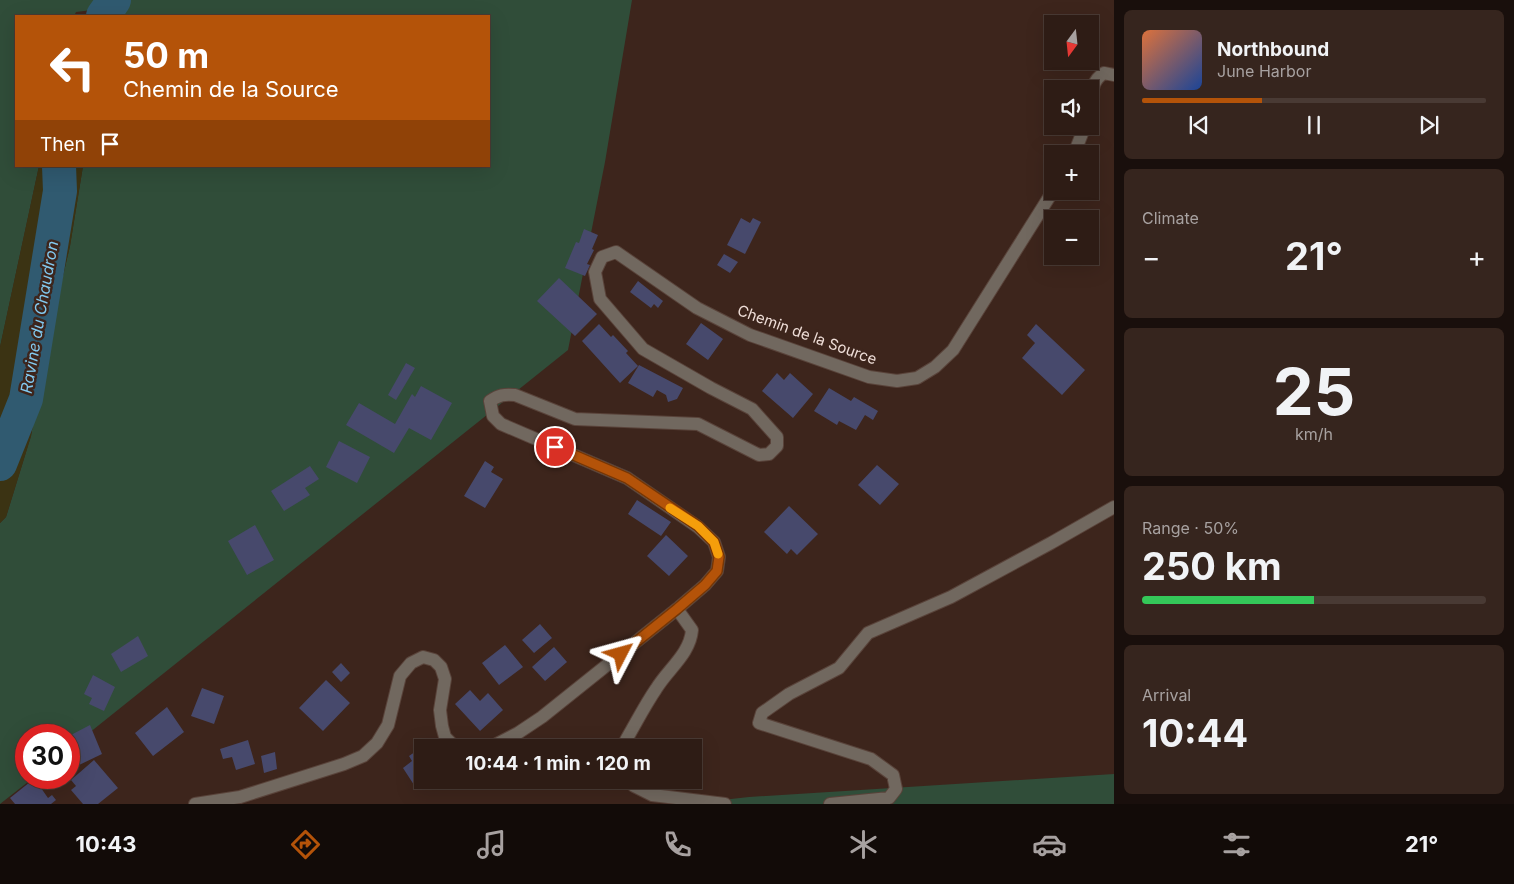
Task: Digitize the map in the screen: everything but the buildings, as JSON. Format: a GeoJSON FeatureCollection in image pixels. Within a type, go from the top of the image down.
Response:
{"type":"FeatureCollection","features":[{"type":"Feature","properties":{"kind":"street"},"geometry":{"type":"LineString","coordinates":[[1096,80],[1104,73],[1114,75]]}},
{"type":"Feature","properties":{"kind":"street","name":"Chemin de la Source"},"geometry":{"type":"LineString","coordinates":[[506,739],[542,717],[677,609],[705,585],[717,571],[719,557],[714,542],[698,526],[627,478],[501,424],[493,416],[490,401],[496,396],[505,394],[515,395],[576,419],[698,424],[759,455],[769,454],[777,446],[777,437],[752,409],[642,349],[600,299],[595,272],[602,257],[616,252],[697,308],[750,335],[870,377],[896,380],[917,378],[935,367],[953,350],[1047,200]]}},
{"type":"Feature","properties":{"kind":"street"},"geometry":{"type":"LineString","coordinates":[[830,804],[889,798],[896,789],[893,775],[871,759],[759,723],[762,713],[789,694],[838,668],[868,633],[951,596],[1114,507]]}},
{"type":"Feature","properties":{"kind":"street"},"geometry":{"type":"LineString","coordinates":[[627,739],[656,687],[684,652],[691,640],[692,630],[677,609]]}},
{"type":"Feature","properties":{"kind":"street"},"geometry":{"type":"LineString","coordinates":[[195,804],[240,797],[344,764],[363,756],[377,743],[388,725],[400,676],[411,663],[422,658],[434,660],[441,667],[445,678],[440,710],[442,726],[447,739]]}},
{"type":"Feature","properties":{"kind":"street"},"geometry":{"type":"LineString","coordinates":[[640,789],[652,795],[725,804]]}},
{"type":"Feature","properties":{"kind":"green space"},"geometry":{"type":"Polygon","coordinates":[[[0,0],[632,0],[605,162],[568,350],[80,740],[80,724],[15,724],[15,789],[19,789],[0,804],[0,523],[6,517],[31,436],[46,348],[70,246],[83,167],[490,167],[490,15],[115,15],[108,8],[76,12],[74,15],[15,15],[15,167],[39,167],[0,347],[0,0]]]}},
{"type":"Feature","properties":{"kind":"green space"},"geometry":{"type":"Polygon","coordinates":[[[1114,774],[1114,804],[686,804],[749,797],[1114,774]]]}},
{"type":"Feature","properties":{"kind":"sand"},"geometry":{"type":"Polygon","coordinates":[[[39,167],[83,167],[70,246],[46,348],[31,436],[6,517],[0,523],[0,347],[39,167]]]}},
{"type":"Feature","properties":{"kind":"waterway","name":"Ravine du Chaudron"},"geometry":{"type":"LineString","coordinates":[[104,15],[114,0]]}},
{"type":"Feature","properties":{"kind":"waterway","name":"Ravine du Chaudron"},"geometry":{"type":"LineString","coordinates":[[0,464],[26,399],[60,191],[59,167]]}},
{"type":"Feature","properties":{"kind":"slow traffic"},"geometry":{"type":"LineString","coordinates":[[670,508],[698,526],[714,542],[718,554]]}},
{"type":"Feature","properties":{"kind":"route"},"geometry":{"type":"LineString","coordinates":[[555,447],[627,478],[698,526],[714,542],[719,557],[717,571],[705,585],[621,654]]}}]}
